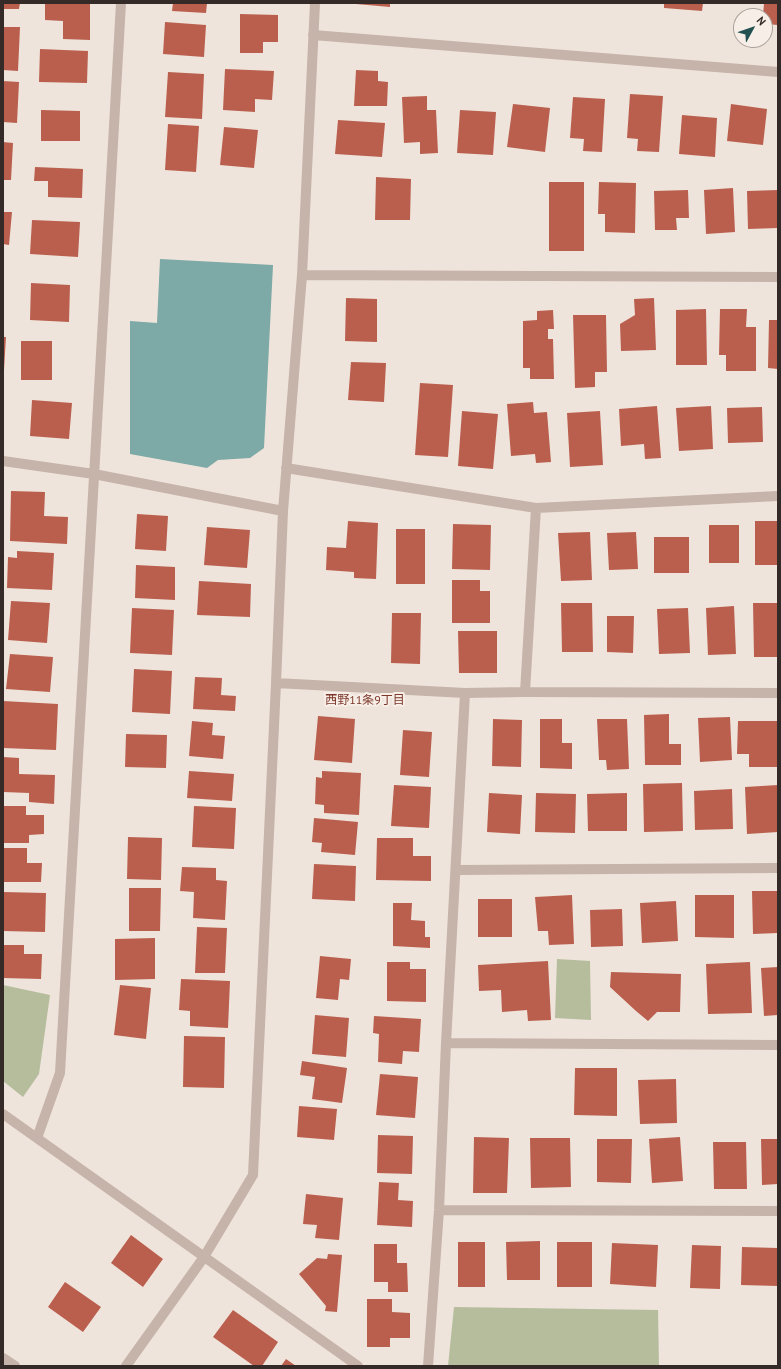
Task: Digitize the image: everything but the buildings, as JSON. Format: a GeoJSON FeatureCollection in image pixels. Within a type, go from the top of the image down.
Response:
{"type":"FeatureCollection","features":[{"type":"Feature","properties":{"kind":"street"},"geometry":{"type":"LineString","coordinates":[[37,1138],[60,1073],[121,3]]}},
{"type":"Feature","properties":{"kind":"street"},"geometry":{"type":"LineString","coordinates":[[126,1366],[204,1257],[252,1175],[283,511],[302,275],[315,3]]}},
{"type":"Feature","properties":{"kind":"street"},"geometry":{"type":"LineString","coordinates":[[313,35],[778,72]]}},
{"type":"Feature","properties":{"kind":"street"},"geometry":{"type":"LineString","coordinates":[[302,275],[778,278]]}},
{"type":"Feature","properties":{"kind":"street"},"geometry":{"type":"LineString","coordinates":[[3,460],[94,474],[283,511]]}},
{"type":"Feature","properties":{"kind":"street"},"geometry":{"type":"LineString","coordinates":[[286,468],[536,508],[778,496]]}},
{"type":"Feature","properties":{"kind":"street"},"geometry":{"type":"LineString","coordinates":[[525,692],[536,508]]}},
{"type":"Feature","properties":{"kind":"street"},"geometry":{"type":"LineString","coordinates":[[276,683],[465,693],[778,693]]}},
{"type":"Feature","properties":{"kind":"street"},"geometry":{"type":"LineString","coordinates":[[428,1366],[439,1210],[446,1043],[465,693]]}},
{"type":"Feature","properties":{"kind":"street"},"geometry":{"type":"LineString","coordinates":[[456,870],[778,868]]}},
{"type":"Feature","properties":{"kind":"street"},"geometry":{"type":"LineString","coordinates":[[446,1043],[778,1045]]}},
{"type":"Feature","properties":{"kind":"street"},"geometry":{"type":"LineString","coordinates":[[3,1114],[358,1366]]}},
{"type":"Feature","properties":{"kind":"street"},"geometry":{"type":"LineString","coordinates":[[439,1210],[778,1211]]}},
{"type":"Feature","properties":{"kind":"street"},"geometry":{"type":"LineString","coordinates":[[3,1358],[15,1366]]}},
{"type":"Feature","properties":{"kind":"green space"},"geometry":{"type":"Polygon","coordinates":[[[557,959],[590,961],[591,1020],[555,1018],[557,959]]]}},
{"type":"Feature","properties":{"kind":"green space"},"geometry":{"type":"Polygon","coordinates":[[[3,985],[50,995],[39,1074],[23,1097],[3,1081],[3,985]]]}},
{"type":"Feature","properties":{"kind":"green space"},"geometry":{"type":"Polygon","coordinates":[[[454,1307],[658,1310],[659,1366],[448,1366],[454,1307]]]}},
{"type":"Feature","properties":{"kind":"water"},"geometry":{"type":"Polygon","coordinates":[[[160,259],[273,265],[264,448],[250,458],[218,460],[207,468],[130,454],[130,321],[157,323],[160,259]]]}},
{"type":"Feature","properties":{"kind":"district","name":"西野11条9丁目"},"geometry":{"type":"Point","coordinates":[365,701]}}]}
